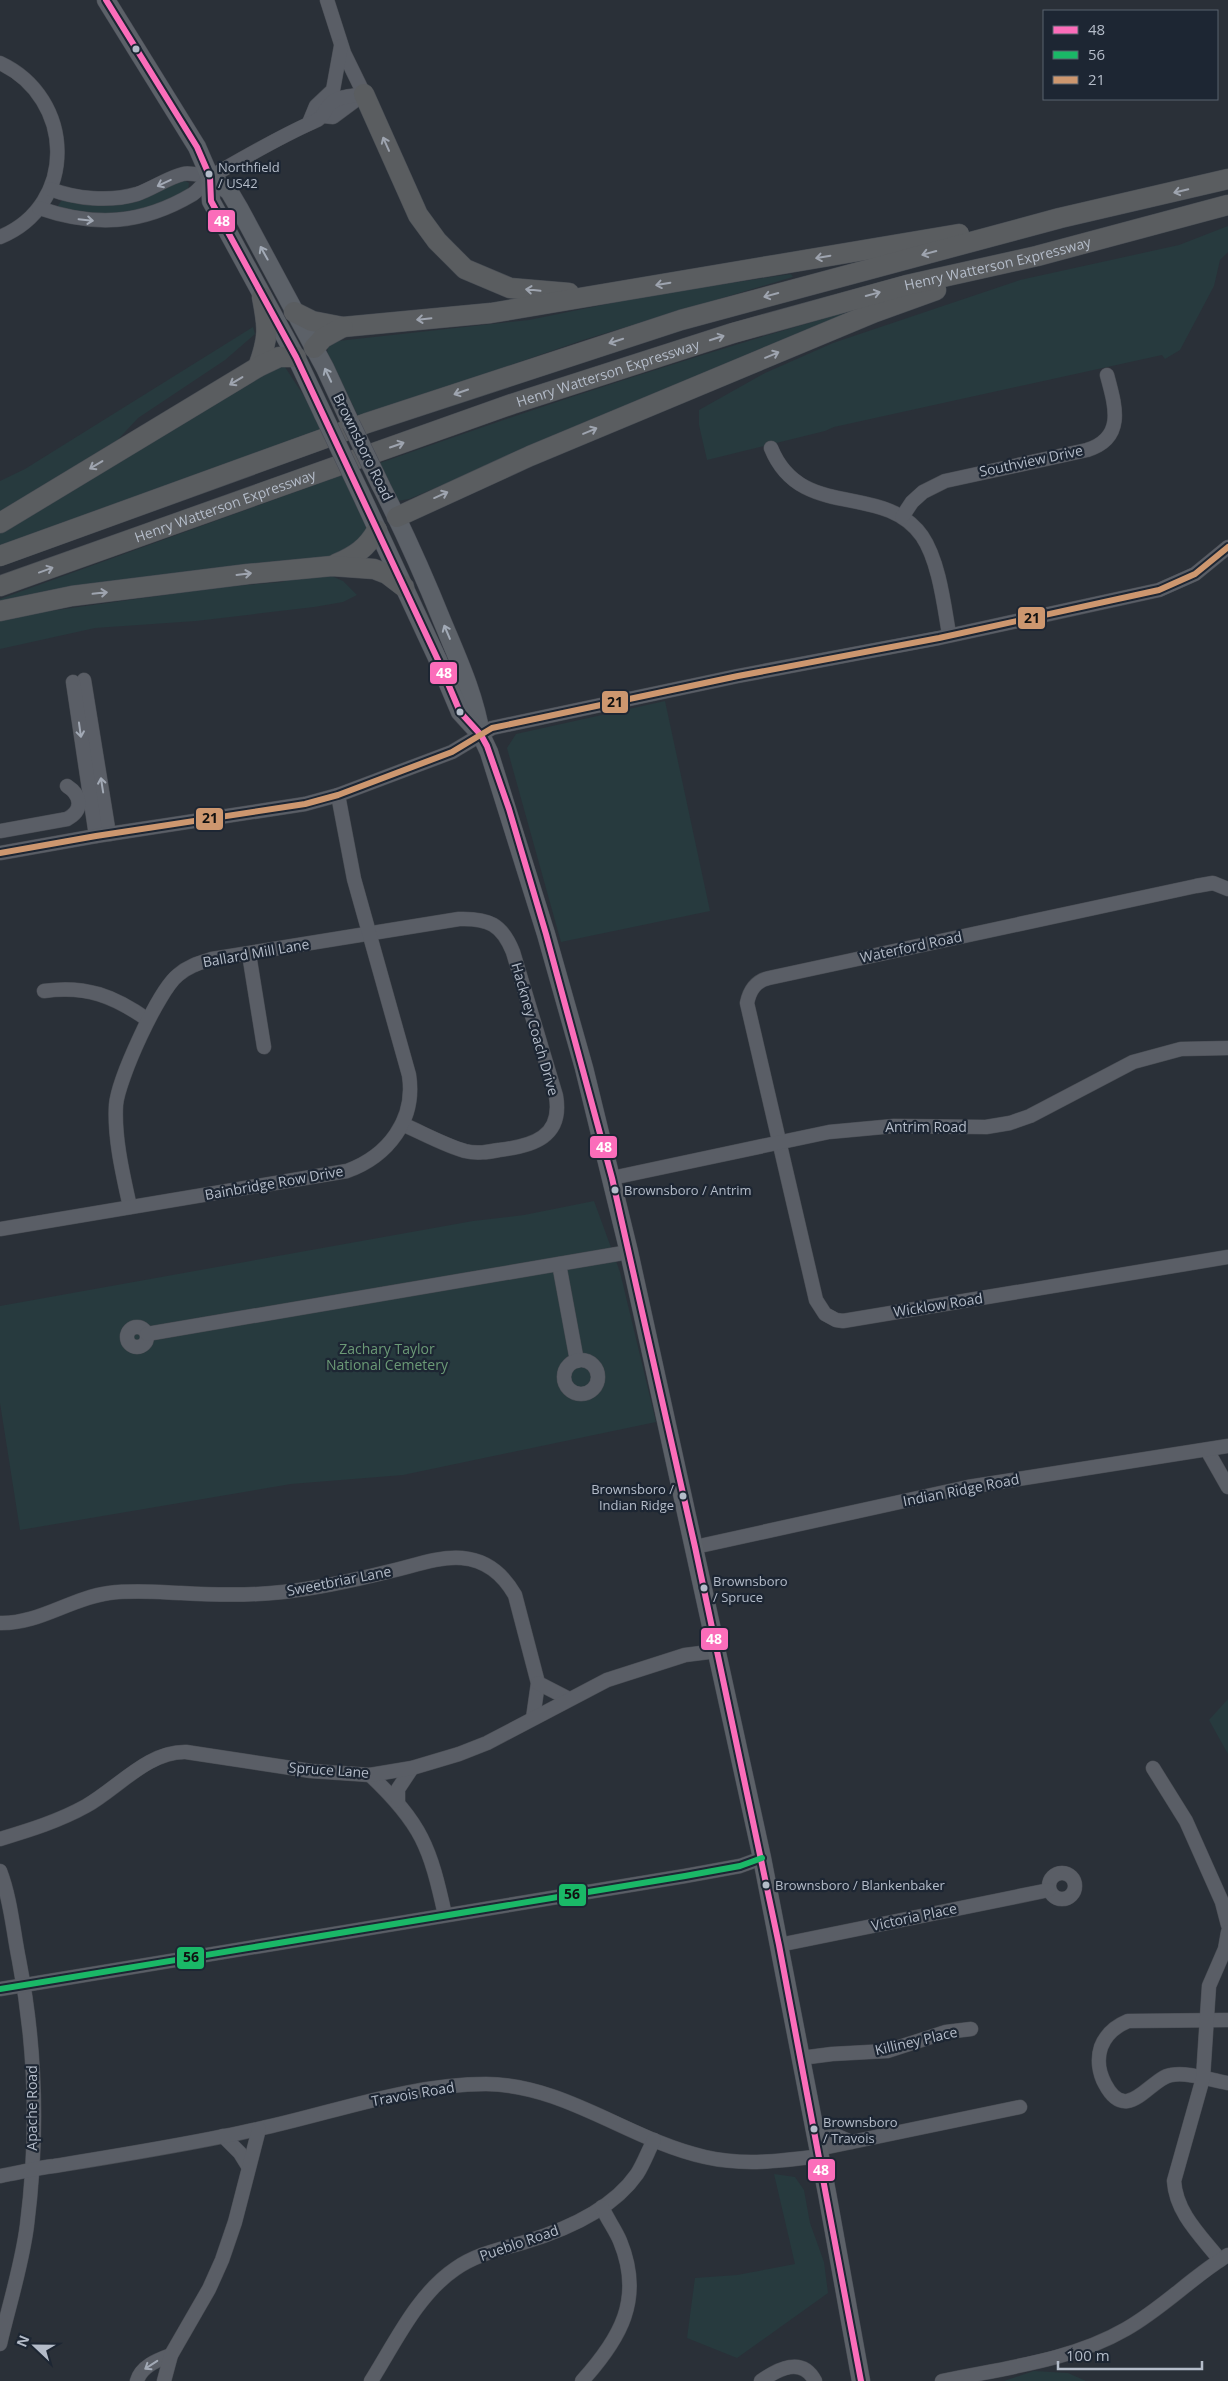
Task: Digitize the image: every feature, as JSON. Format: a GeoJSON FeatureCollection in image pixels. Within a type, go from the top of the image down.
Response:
{"type":"FeatureCollection","features":[{"type":"Feature","properties":{"kind":"highway"},"geometry":{"type":"LineString","coordinates":[[364,94],[418,215],[437,241],[465,269],[510,288],[599,295]]}},
{"type":"Feature","properties":{"kind":"highway","name":"Henry Watterson Expressway"},"geometry":{"type":"LineString","coordinates":[[0,556],[368,423],[681,320],[1060,218],[1228,179]]}},
{"type":"Feature","properties":{"kind":"highway","name":"Henry Watterson Expressway"},"geometry":{"type":"LineString","coordinates":[[0,586],[578,382],[785,318],[907,285],[1037,256],[1228,205]]}},
{"type":"Feature","properties":{"kind":"highway"},"geometry":{"type":"LineString","coordinates":[[294,312],[312,321],[343,327],[491,313],[902,242],[1060,218]]}},
{"type":"Feature","properties":{"kind":"highway"},"geometry":{"type":"LineString","coordinates":[[397,517],[530,456],[875,312],[1037,256]]}},
{"type":"Feature","properties":{"kind":"highway"},"geometry":{"type":"LineString","coordinates":[[258,367],[266,347],[268,331],[262,298]]}},
{"type":"Feature","properties":{"kind":"highway"},"geometry":{"type":"LineString","coordinates":[[314,348],[323,338],[343,327]]}},
{"type":"Feature","properties":{"kind":"highway"},"geometry":{"type":"LineString","coordinates":[[0,524],[258,367],[279,357],[296,357]]}},
{"type":"Feature","properties":{"kind":"highway"},"geometry":{"type":"LineString","coordinates":[[332,566],[355,556],[370,542],[377,530]]}},
{"type":"Feature","properties":{"kind":"highway"},"geometry":{"type":"LineString","coordinates":[[0,611],[72,596],[248,574],[332,566],[374,569],[398,581],[404,587]]}},
{"type":"Feature","properties":{"kind":"main road"},"geometry":{"type":"LineString","coordinates":[[106,0],[192,139],[210,177]]}},
{"type":"Feature","properties":{"kind":"main road","name":"Brownsboro Road"},"geometry":{"type":"LineString","coordinates":[[210,177],[211,201],[262,298],[296,357],[438,660],[460,712],[481,735],[493,760],[546,934],[612,1178],[696,1548],[762,1858],[818,2148],[860,2381]]}},
{"type":"Feature","properties":{"kind":"main road","name":"Brownsboro Road"},"geometry":{"type":"LineString","coordinates":[[210,177],[229,191],[314,348],[397,517],[471,692],[477,708],[481,735]]}},
{"type":"Feature","properties":{"kind":"main road"},"geometry":{"type":"LineString","coordinates":[[296,357],[314,348]]}},
{"type":"Feature","properties":{"kind":"main road"},"geometry":{"type":"LineString","coordinates":[[377,530],[397,517]]}},
{"type":"Feature","properties":{"kind":"street"},"geometry":{"type":"LineString","coordinates":[[45,199],[84,221],[109,221],[152,213],[194,193],[210,177],[309,123],[324,116],[333,117],[364,94],[341,46],[327,0]]}},
{"type":"Feature","properties":{"kind":"street"},"geometry":{"type":"LineString","coordinates":[[309,123],[316,106],[333,90],[341,46]]}},
{"type":"Feature","properties":{"kind":"street"},"geometry":{"type":"LineString","coordinates":[[0,63],[30,83],[42,97],[51,114],[57,141],[57,159],[45,199],[18,228],[0,237]]}},
{"type":"Feature","properties":{"kind":"street"},"geometry":{"type":"LineString","coordinates":[[45,199],[73,196],[117,198],[151,189],[184,174],[210,177]]}},
{"type":"Feature","properties":{"kind":"street","name":"Southview Drive"},"geometry":{"type":"LineString","coordinates":[[902,517],[912,502],[923,492],[945,481],[1087,450],[1102,442],[1112,430],[1115,419],[1115,409],[1107,375]]}},
{"type":"Feature","properties":{"kind":"street"},"geometry":{"type":"LineString","coordinates":[[772,448],[782,468],[807,489],[826,496],[868,504],[902,517],[919,533],[934,561],[949,634]]}},
{"type":"Feature","properties":{"kind":"street"},"geometry":{"type":"LineString","coordinates":[[0,853],[102,835],[305,804],[338,795],[452,752],[492,728],[1159,590],[1195,574],[1228,547]]}},
{"type":"Feature","properties":{"kind":"street"},"geometry":{"type":"LineString","coordinates":[[79,681],[102,835]]}},
{"type":"Feature","properties":{"kind":"street"},"geometry":{"type":"LineString","coordinates":[[0,831],[67,819],[74,815],[78,809],[79,801],[76,792],[67,786]]}},
{"type":"Feature","properties":{"kind":"street","name":"Bainbridge Row Drive"},"geometry":{"type":"LineString","coordinates":[[0,1229],[347,1171],[374,1158],[397,1134],[407,1114],[410,1083],[348,853],[338,795]]}},
{"type":"Feature","properties":{"kind":"street","name":"Waterford Road"},"geometry":{"type":"LineString","coordinates":[[779,1142],[748,1010],[749,995],[752,987],[762,980],[1196,886],[1213,884],[1228,889]]}},
{"type":"Feature","properties":{"kind":"street","name":"Ballard Mill Lane"},"geometry":{"type":"LineString","coordinates":[[130,1207],[116,1123],[116,1103],[125,1071],[148,1020],[171,981],[188,968],[212,959],[459,919],[482,920],[493,924]]}},
{"type":"Feature","properties":{"kind":"street","name":"Hackney Coach Drive"},"geometry":{"type":"LineString","coordinates":[[402,1124],[455,1148],[480,1153],[528,1145],[543,1138],[554,1124],[557,1115],[556,1096],[521,978],[505,934],[493,924]]}},
{"type":"Feature","properties":{"kind":"street"},"geometry":{"type":"LineString","coordinates":[[249,954],[264,1047]]}},
{"type":"Feature","properties":{"kind":"street"},"geometry":{"type":"LineString","coordinates":[[44,991],[73,988],[96,993],[136,1012],[148,1020]]}},
{"type":"Feature","properties":{"kind":"street","name":"Antrim Road"},"geometry":{"type":"LineString","coordinates":[[612,1178],[829,1132],[864,1128],[986,1126],[1010,1123],[1030,1116],[1133,1062],[1157,1053],[1181,1049],[1228,1048]]}},
{"type":"Feature","properties":{"kind":"street","name":"Wicklow Road"},"geometry":{"type":"LineString","coordinates":[[779,1142],[816,1300],[825,1314],[836,1320],[843,1321],[1228,1257]]}},
{"type":"Feature","properties":{"kind":"street"},"geometry":{"type":"LineString","coordinates":[[146,1334],[629,1252]]}},
{"type":"Feature","properties":{"kind":"street"},"geometry":{"type":"LineString","coordinates":[[559,1264],[577,1361]]}},
{"type":"Feature","properties":{"kind":"street","name":"Indian Ridge Road"},"geometry":{"type":"LineString","coordinates":[[696,1548],[968,1487],[1228,1446]]}},
{"type":"Feature","properties":{"kind":"street"},"geometry":{"type":"LineString","coordinates":[[1207,1450],[1228,1487]]}},
{"type":"Feature","properties":{"kind":"street","name":"Sweetbriar Lane"},"geometry":{"type":"LineString","coordinates":[[0,1623],[44,1616],[86,1598],[108,1593],[134,1591],[221,1595],[282,1592],[326,1586],[446,1558],[462,1558],[485,1564],[498,1572],[509,1583],[519,1604],[538,1683],[533,1718]]}},
{"type":"Feature","properties":{"kind":"street","name":"Spruce Lane"},"geometry":{"type":"LineString","coordinates":[[0,1839],[64,1817],[114,1788],[152,1759],[166,1754],[186,1752],[311,1770],[370,1775],[412,1768],[459,1754],[487,1743],[607,1680],[685,1655],[717,1650]]}},
{"type":"Feature","properties":{"kind":"street"},"geometry":{"type":"LineString","coordinates":[[538,1683],[570,1699]]}},
{"type":"Feature","properties":{"kind":"street"},"geometry":{"type":"LineString","coordinates":[[398,1801],[398,1789],[412,1768]]}},
{"type":"Feature","properties":{"kind":"street"},"geometry":{"type":"LineString","coordinates":[[1153,1768],[1190,1829],[1222,1902],[1228,1925]]}},
{"type":"Feature","properties":{"kind":"street"},"geometry":{"type":"LineString","coordinates":[[370,1775],[398,1801],[415,1824],[434,1866],[445,1915]]}},
{"type":"Feature","properties":{"kind":"street"},"geometry":{"type":"LineString","coordinates":[[0,1989],[740,1866],[762,1858]]}},
{"type":"Feature","properties":{"kind":"street","name":"Apache Road"},"geometry":{"type":"LineString","coordinates":[[0,1871],[11,1914],[24,1986],[34,2082],[32,2170],[25,2235],[0,2344]]}},
{"type":"Feature","properties":{"kind":"street","name":"Victoria Place"},"geometry":{"type":"LineString","coordinates":[[779,1945],[1049,1890]]}},
{"type":"Feature","properties":{"kind":"street"},"geometry":{"type":"LineString","coordinates":[[942,2381],[1048,2358],[1093,2345],[1125,2330],[1153,2312],[1224,2257],[1181,2209],[1175,2188],[1176,2169],[1195,2112],[1203,2078],[1209,1986],[1225,1948],[1228,1932]]}},
{"type":"Feature","properties":{"kind":"street"},"geometry":{"type":"LineString","coordinates":[[1228,2020],[1128,2021],[1117,2026],[1108,2034],[1099,2054],[1103,2080],[1109,2091],[1122,2100],[1136,2099],[1142,2096],[1161,2079],[1169,2075],[1180,2074],[1228,2083]]}},
{"type":"Feature","properties":{"kind":"street","name":"Killiney Place"},"geometry":{"type":"LineString","coordinates":[[801,2058],[887,2051],[946,2032],[971,2030]]}},
{"type":"Feature","properties":{"kind":"street","name":"Travois Road"},"geometry":{"type":"LineString","coordinates":[[0,2176],[259,2129],[423,2090],[460,2085],[516,2086],[542,2092],[568,2101],[654,2140],[706,2157],[732,2162],[767,2162],[818,2148],[837,2136],[852,2142],[1020,2107]]}},
{"type":"Feature","properties":{"kind":"street"},"geometry":{"type":"LineString","coordinates":[[164,2381],[171,2354],[196,2313],[222,2260],[235,2222],[259,2129]]}},
{"type":"Feature","properties":{"kind":"street"},"geometry":{"type":"LineString","coordinates":[[223,2136],[240,2153],[248,2166]]}},
{"type":"Feature","properties":{"kind":"street","name":"Pueblo Road"},"geometry":{"type":"LineString","coordinates":[[371,2381],[426,2296],[455,2269],[474,2258],[555,2232],[602,2207],[633,2179],[654,2140]]}},
{"type":"Feature","properties":{"kind":"street"},"geometry":{"type":"LineString","coordinates":[[582,2381],[613,2343],[622,2326],[629,2301],[629,2279],[626,2262],[620,2242],[602,2207]]}},
{"type":"Feature","properties":{"kind":"street"},"geometry":{"type":"LineString","coordinates":[[137,2381],[138,2376],[145,2368],[171,2354]]}},
{"type":"Feature","properties":{"kind":"street"},"geometry":{"type":"LineString","coordinates":[[761,2381],[788,2366],[805,2370],[812,2374],[815,2381]]}},
{"type":"Feature","properties":{"kind":"green space"},"geometry":{"type":"Polygon","coordinates":[[[183,180],[189,183],[188,191],[146,210],[105,217],[57,207],[62,200],[183,180]]]}},
{"type":"Feature","properties":{"kind":"green space"},"geometry":{"type":"Polygon","coordinates":[[[1228,226],[1228,252],[1220,260],[1214,286],[1180,350],[1165,359],[1162,355],[834,427],[825,431],[707,460],[699,425],[699,410],[765,373],[833,343],[1020,280],[1179,245],[1228,226]]]}},
{"type":"Feature","properties":{"kind":"green space"},"geometry":{"type":"Polygon","coordinates":[[[791,274],[793,277],[583,340],[359,418],[327,353],[328,347],[338,341],[529,320],[651,295],[791,274]]]}},
{"type":"Feature","properties":{"kind":"green space"},"geometry":{"type":"Polygon","coordinates":[[[875,304],[409,499],[398,501],[395,498],[380,463],[626,379],[875,304]]]}},
{"type":"Feature","properties":{"kind":"green space"},"geometry":{"type":"Polygon","coordinates":[[[253,327],[255,334],[225,360],[138,418],[111,447],[0,512],[0,481],[25,469],[253,327]]]}},
{"type":"Feature","properties":{"kind":"green space"},"geometry":{"type":"Polygon","coordinates":[[[272,365],[285,367],[311,407],[322,432],[0,546],[0,529],[272,365]]]}},
{"type":"Feature","properties":{"kind":"green space"},"geometry":{"type":"Polygon","coordinates":[[[342,475],[369,532],[340,556],[0,605],[0,599],[342,475]]]}},
{"type":"Feature","properties":{"kind":"green space"},"geometry":{"type":"Polygon","coordinates":[[[320,571],[343,581],[357,595],[343,602],[314,607],[196,621],[95,628],[0,649],[0,620],[14,616],[222,587],[282,582],[320,571]]]}},
{"type":"Feature","properties":{"kind":"green space"},"geometry":{"type":"Polygon","coordinates":[[[665,701],[710,911],[561,942],[507,748],[516,734],[665,701]]]}},
{"type":"Feature","properties":{"kind":"green space","name":"Zachary Taylor National Cemetery"},"geometry":{"type":"Polygon","coordinates":[[[594,1201],[620,1272],[656,1422],[403,1475],[291,1484],[20,1530],[0,1403],[0,1306],[473,1221],[524,1215],[594,1201]]]}},
{"type":"Feature","properties":{"kind":"green space"},"geometry":{"type":"Polygon","coordinates":[[[1228,1699],[1228,1754],[1209,1720],[1228,1699]]]}},
{"type":"Feature","properties":{"kind":"green space"},"geometry":{"type":"Polygon","coordinates":[[[774,2174],[795,2177],[804,2190],[810,2223],[824,2262],[828,2293],[737,2358],[687,2338],[695,2278],[737,2275],[795,2264],[774,2174]]]}},
{"type":"Feature","properties":{"kind":"green space"},"geometry":{"type":"Polygon","coordinates":[[[1034,2371],[1068,2373],[1086,2381],[1004,2381],[1034,2371]]]}},
{"type":"Feature","properties":{"kind":"transit line","name":"48"},"geometry":{"type":"LineString","coordinates":[[106,0],[197,147],[210,177],[211,201],[296,357],[438,660],[460,712],[481,735],[487,746],[509,809],[546,934],[612,1178],[695,1547],[779,1945],[861,2381]]}},
{"type":"Feature","properties":{"kind":"transit line","name":"21"},"geometry":{"type":"LineString","coordinates":[[0,853],[96,836],[305,804],[338,795],[452,752],[492,728],[738,676],[939,638],[1159,590],[1195,574],[1228,547]]}},
{"type":"Feature","properties":{"kind":"transit line","name":"56"},"geometry":{"type":"LineString","coordinates":[[0,1989],[685,1876],[740,1866],[762,1858]]}},
{"type":"Feature","properties":{"kind":"place","name":"Northfield / US42"},"geometry":{"type":"Point","coordinates":[209,174]}},
{"type":"Feature","properties":{"kind":"place","name":"Brownsboro / Antrim"},"geometry":{"type":"Point","coordinates":[615,1190]}},
{"type":"Feature","properties":{"kind":"place","name":"Brownsboro / Indian Ridge"},"geometry":{"type":"Point","coordinates":[683,1496]}},
{"type":"Feature","properties":{"kind":"place","name":"Brownsboro / Spruce"},"geometry":{"type":"Point","coordinates":[704,1588]}},
{"type":"Feature","properties":{"kind":"place","name":"Brownsboro / Blankenbaker"},"geometry":{"type":"Point","coordinates":[766,1885]}},
{"type":"Feature","properties":{"kind":"place","name":"Brownsboro / Travois"},"geometry":{"type":"Point","coordinates":[814,2129]}}]}
